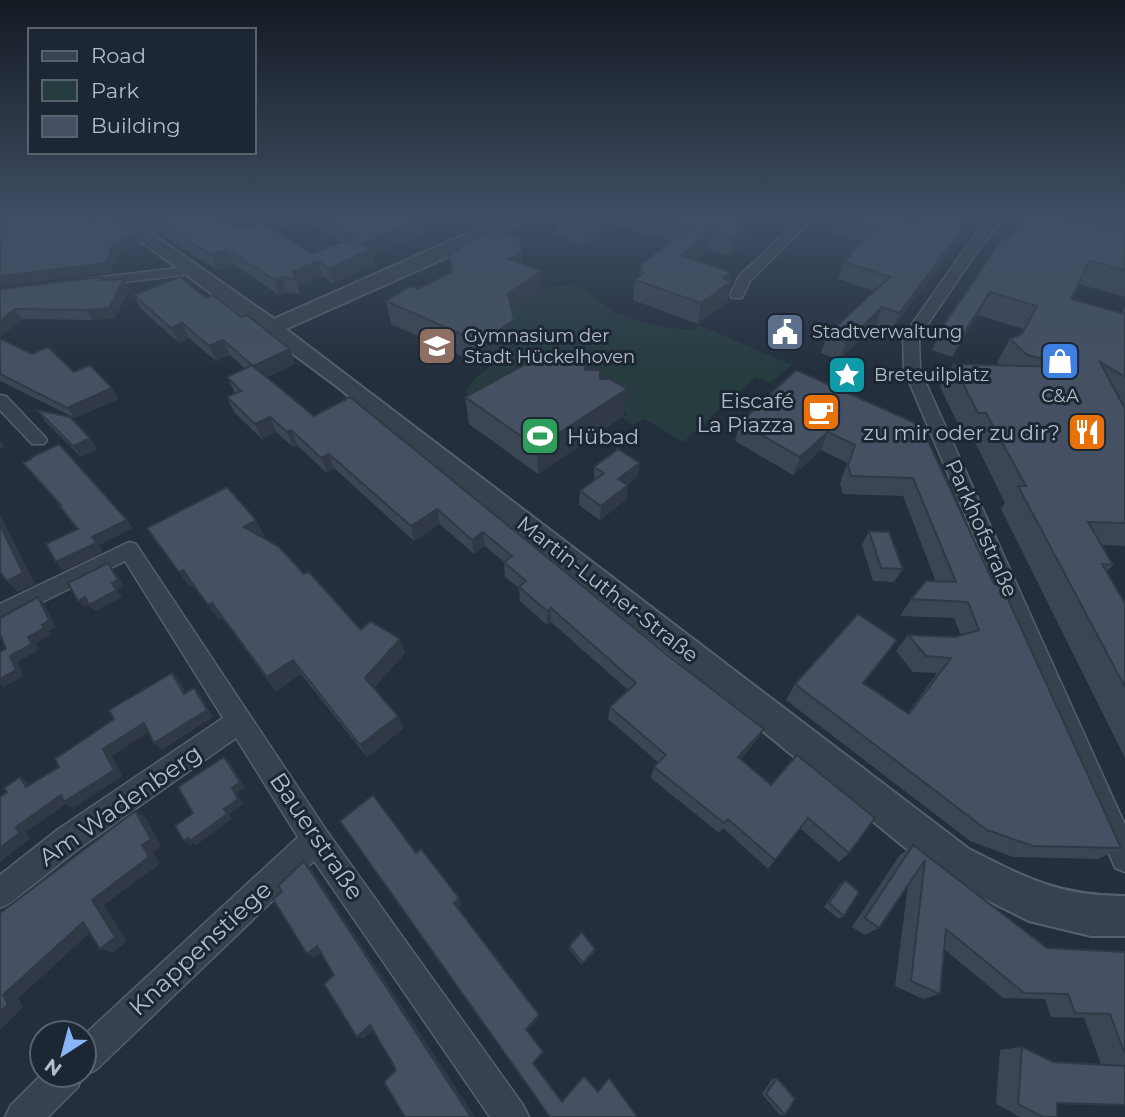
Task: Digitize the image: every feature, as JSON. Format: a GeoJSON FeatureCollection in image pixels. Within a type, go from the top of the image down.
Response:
{"type":"FeatureCollection","features":[{"type":"Feature","properties":{"kind":"street","name":"Martin-Luther-Straße"},"geometry":{"type":"LineString","coordinates":[[187,265],[274,327],[955,863],[1029,901],[1091,916],[1125,916]]}},
{"type":"Feature","properties":{"kind":"street"},"geometry":{"type":"LineString","coordinates":[[274,327],[406,265]]}},
{"type":"Feature","properties":{"kind":"street"},"geometry":{"type":"LineString","coordinates":[[737,295],[743,287],[744,279],[759,265]]}},
{"type":"Feature","properties":{"kind":"street","name":"Parkhofstraße"},"geometry":{"type":"LineString","coordinates":[[961,265],[911,337],[912,370],[1125,858]]}},
{"type":"Feature","properties":{"kind":"street"},"geometry":{"type":"LineString","coordinates":[[69,285],[194,270]]}},
{"type":"Feature","properties":{"kind":"street"},"geometry":{"type":"LineString","coordinates":[[0,400],[38,440]]}},
{"type":"Feature","properties":{"kind":"street","name":"Bauerstraße"},"geometry":{"type":"LineString","coordinates":[[0,614],[129,550],[241,719],[316,840],[511,1117]]}},
{"type":"Feature","properties":{"kind":"street","name":"Am Wadenberg"},"geometry":{"type":"LineString","coordinates":[[0,892],[67,840],[241,719]]}},
{"type":"Feature","properties":{"kind":"street","name":"Knappenstiege"},"geometry":{"type":"LineString","coordinates":[[98,1045],[316,840]]}},
{"type":"Feature","properties":{"kind":"street"},"geometry":{"type":"LineString","coordinates":[[23,1117],[52,1089]]}},
{"type":"Feature","properties":{"kind":"green space"},"geometry":{"type":"Polygon","coordinates":[[[571,285],[591,294],[608,308],[626,317],[648,324],[692,330],[699,325],[792,365],[770,383],[756,377],[683,442],[644,419],[633,425],[623,418],[627,414],[564,374],[474,399],[465,391],[476,378],[521,340],[508,333],[512,314],[543,293],[533,288],[571,285]]]}},
{"type":"Feature","properties":{"kind":"building"},"geometry":{"type":"Polygon","coordinates":[[[0,265],[89,265],[0,276],[0,265]]]}},
{"type":"Feature","properties":{"kind":"building"},"geometry":{"type":"Polygon","coordinates":[[[251,265],[309,265],[293,272],[295,280],[282,277],[274,280],[251,265]]]}},
{"type":"Feature","properties":{"kind":"building"},"geometry":{"type":"Polygon","coordinates":[[[451,265],[525,265],[541,271],[508,294],[514,320],[481,343],[386,301],[411,286],[418,289],[452,272],[451,265]]]}},
{"type":"Feature","properties":{"kind":"building"},"geometry":{"type":"Polygon","coordinates":[[[640,265],[710,265],[730,272],[723,278],[731,282],[701,303],[635,280],[644,273],[640,265]]]}},
{"type":"Feature","properties":{"kind":"building"},"geometry":{"type":"Polygon","coordinates":[[[854,265],[935,265],[899,313],[882,307],[846,343],[827,335],[890,277],[854,265]]]}},
{"type":"Feature","properties":{"kind":"building"},"geometry":{"type":"Polygon","coordinates":[[[985,265],[1087,265],[1071,299],[1125,314],[1125,377],[1100,362],[1125,409],[1125,523],[1088,522],[1113,565],[1102,564],[1125,603],[1125,687],[1018,486],[1026,486],[986,413],[978,413],[953,364],[1068,367],[1026,354],[1010,339],[1022,334],[1037,306],[990,292],[964,333],[943,326],[985,265]]]}},
{"type":"Feature","properties":{"kind":"building"},"geometry":{"type":"Polygon","coordinates":[[[1106,265],[1125,265],[1125,270],[1106,265]]]}},
{"type":"Feature","properties":{"kind":"building"},"geometry":{"type":"Polygon","coordinates":[[[102,277],[101,280],[124,279],[109,308],[15,309],[0,321],[0,289],[102,277]]]}},
{"type":"Feature","properties":{"kind":"building"},"geometry":{"type":"Polygon","coordinates":[[[180,277],[206,298],[213,295],[241,317],[247,315],[290,349],[253,366],[314,416],[350,397],[666,654],[764,729],[738,757],[771,785],[797,755],[875,818],[849,853],[808,818],[775,860],[728,819],[724,823],[654,767],[666,755],[610,707],[636,683],[551,608],[547,611],[519,587],[526,581],[504,562],[512,556],[483,532],[472,540],[437,509],[411,526],[329,454],[321,458],[291,430],[287,432],[270,417],[255,424],[227,397],[241,391],[227,377],[252,365],[223,340],[209,346],[182,323],[171,328],[134,295],[180,277]]]}},
{"type":"Feature","properties":{"kind":"building"},"geometry":{"type":"Polygon","coordinates":[[[0,339],[32,354],[48,347],[74,372],[90,365],[112,388],[67,408],[0,374],[0,339]]]}},
{"type":"Feature","properties":{"kind":"building"},"geometry":{"type":"Polygon","coordinates":[[[557,347],[570,355],[569,361],[585,361],[585,370],[600,370],[600,379],[610,379],[627,389],[537,447],[465,397],[557,347]]]}},
{"type":"Feature","properties":{"kind":"building"},"geometry":{"type":"Polygon","coordinates":[[[796,370],[913,422],[923,430],[994,584],[1001,584],[1121,848],[1033,846],[987,830],[795,684],[858,614],[897,640],[863,683],[909,714],[951,658],[926,656],[908,635],[955,637],[979,630],[968,602],[911,599],[926,581],[956,582],[913,478],[851,476],[848,465],[855,445],[828,432],[800,457],[740,423],[796,370]]]}},
{"type":"Feature","properties":{"kind":"building"},"geometry":{"type":"Polygon","coordinates":[[[37,410],[70,417],[90,438],[73,446],[37,410]]]}},
{"type":"Feature","properties":{"kind":"building"},"geometry":{"type":"Polygon","coordinates":[[[59,444],[127,520],[92,537],[96,543],[56,562],[46,544],[78,529],[57,503],[62,506],[23,463],[59,444]]]}},
{"type":"Feature","properties":{"kind":"building"},"geometry":{"type":"Polygon","coordinates":[[[618,449],[640,463],[618,479],[628,485],[601,506],[580,491],[604,473],[594,467],[618,449]]]}},
{"type":"Feature","properties":{"kind":"building"},"geometry":{"type":"Polygon","coordinates":[[[227,487],[256,520],[244,527],[279,547],[304,574],[309,572],[361,630],[370,621],[400,639],[365,678],[398,716],[360,745],[293,660],[267,677],[212,603],[208,605],[183,570],[179,572],[147,528],[227,487]]]}},
{"type":"Feature","properties":{"kind":"building"},"geometry":{"type":"Polygon","coordinates":[[[0,525],[23,573],[7,581],[0,572],[0,525]]]}},
{"type":"Feature","properties":{"kind":"building"},"geometry":{"type":"Polygon","coordinates":[[[869,531],[889,532],[903,569],[881,568],[869,531]]]}},
{"type":"Feature","properties":{"kind":"building"},"geometry":{"type":"Polygon","coordinates":[[[108,563],[118,580],[112,583],[116,590],[89,605],[85,597],[78,601],[68,583],[108,563]]]}},
{"type":"Feature","properties":{"kind":"building"},"geometry":{"type":"Polygon","coordinates":[[[38,597],[49,620],[42,625],[44,628],[28,637],[32,644],[10,656],[16,670],[0,679],[0,652],[6,649],[0,634],[0,618],[38,597]]]}},
{"type":"Feature","properties":{"kind":"building"},"geometry":{"type":"Polygon","coordinates":[[[172,673],[184,694],[194,688],[207,710],[154,743],[144,723],[103,749],[114,770],[64,802],[61,795],[16,827],[19,833],[0,848],[0,797],[7,792],[4,788],[20,777],[26,787],[59,767],[55,759],[114,719],[109,710],[172,673]]]}},
{"type":"Feature","properties":{"kind":"building"},"geometry":{"type":"Polygon","coordinates":[[[224,757],[240,782],[232,788],[238,799],[224,809],[227,814],[190,841],[188,838],[184,841],[175,826],[193,813],[178,787],[224,757]]]}},
{"type":"Feature","properties":{"kind":"building"},"geometry":{"type":"Polygon","coordinates":[[[373,795],[416,853],[421,849],[459,898],[454,903],[539,1015],[526,1029],[543,1052],[533,1063],[562,1102],[584,1076],[598,1092],[609,1078],[635,1117],[550,1117],[340,821],[373,795]]]}},
{"type":"Feature","properties":{"kind":"building"},"geometry":{"type":"Polygon","coordinates":[[[135,811],[151,839],[142,845],[149,857],[92,900],[115,937],[100,949],[83,922],[3,995],[8,1004],[0,1012],[0,913],[135,811]]]}},
{"type":"Feature","properties":{"kind":"building"},"geometry":{"type":"Polygon","coordinates":[[[913,845],[1047,948],[1125,952],[1125,1054],[1110,1014],[1075,1013],[1068,994],[1024,993],[946,929],[940,994],[911,981],[925,860],[879,928],[865,918],[913,845]]]}},
{"type":"Feature","properties":{"kind":"building"},"geometry":{"type":"Polygon","coordinates":[[[304,861],[471,1117],[405,1117],[384,1082],[396,1070],[370,1025],[357,1037],[324,984],[334,975],[317,946],[307,954],[273,899],[282,892],[278,886],[304,861]]]}},
{"type":"Feature","properties":{"kind":"building"},"geometry":{"type":"Polygon","coordinates":[[[845,880],[859,892],[844,916],[829,903],[845,880]]]}},
{"type":"Feature","properties":{"kind":"building"},"geometry":{"type":"Polygon","coordinates":[[[582,932],[595,949],[583,963],[569,946],[582,932]]]}},
{"type":"Feature","properties":{"kind":"building"},"geometry":{"type":"Polygon","coordinates":[[[1022,1047],[1053,1062],[1125,1066],[1125,1105],[1057,1103],[1057,1117],[1043,1117],[1018,1104],[1022,1047]]]}},
{"type":"Feature","properties":{"kind":"building"},"geometry":{"type":"Polygon","coordinates":[[[777,1078],[795,1099],[785,1115],[766,1094],[777,1078]]]}},
{"type":"Feature","properties":{"kind":"place","name":"Stadtverwaltung"},"geometry":{"type":"Point","coordinates":[785,332]}},
{"type":"Feature","properties":{"kind":"place","name":"Gymnasium der Stadt Hückelhoven"},"geometry":{"type":"Point","coordinates":[437,346]}},
{"type":"Feature","properties":{"kind":"place","name":"C&A"},"geometry":{"type":"Point","coordinates":[1060,361]}},
{"type":"Feature","properties":{"kind":"place","name":"Breteuilplatz"},"geometry":{"type":"Point","coordinates":[847,375]}},
{"type":"Feature","properties":{"kind":"place","name":"Eiscafé La Piazza"},"geometry":{"type":"Point","coordinates":[821,412]}},
{"type":"Feature","properties":{"kind":"place","name":"zu mir oder zu dir?"},"geometry":{"type":"Point","coordinates":[1087,432]}},
{"type":"Feature","properties":{"kind":"place","name":"Hübad"},"geometry":{"type":"Point","coordinates":[540,436]}}]}
